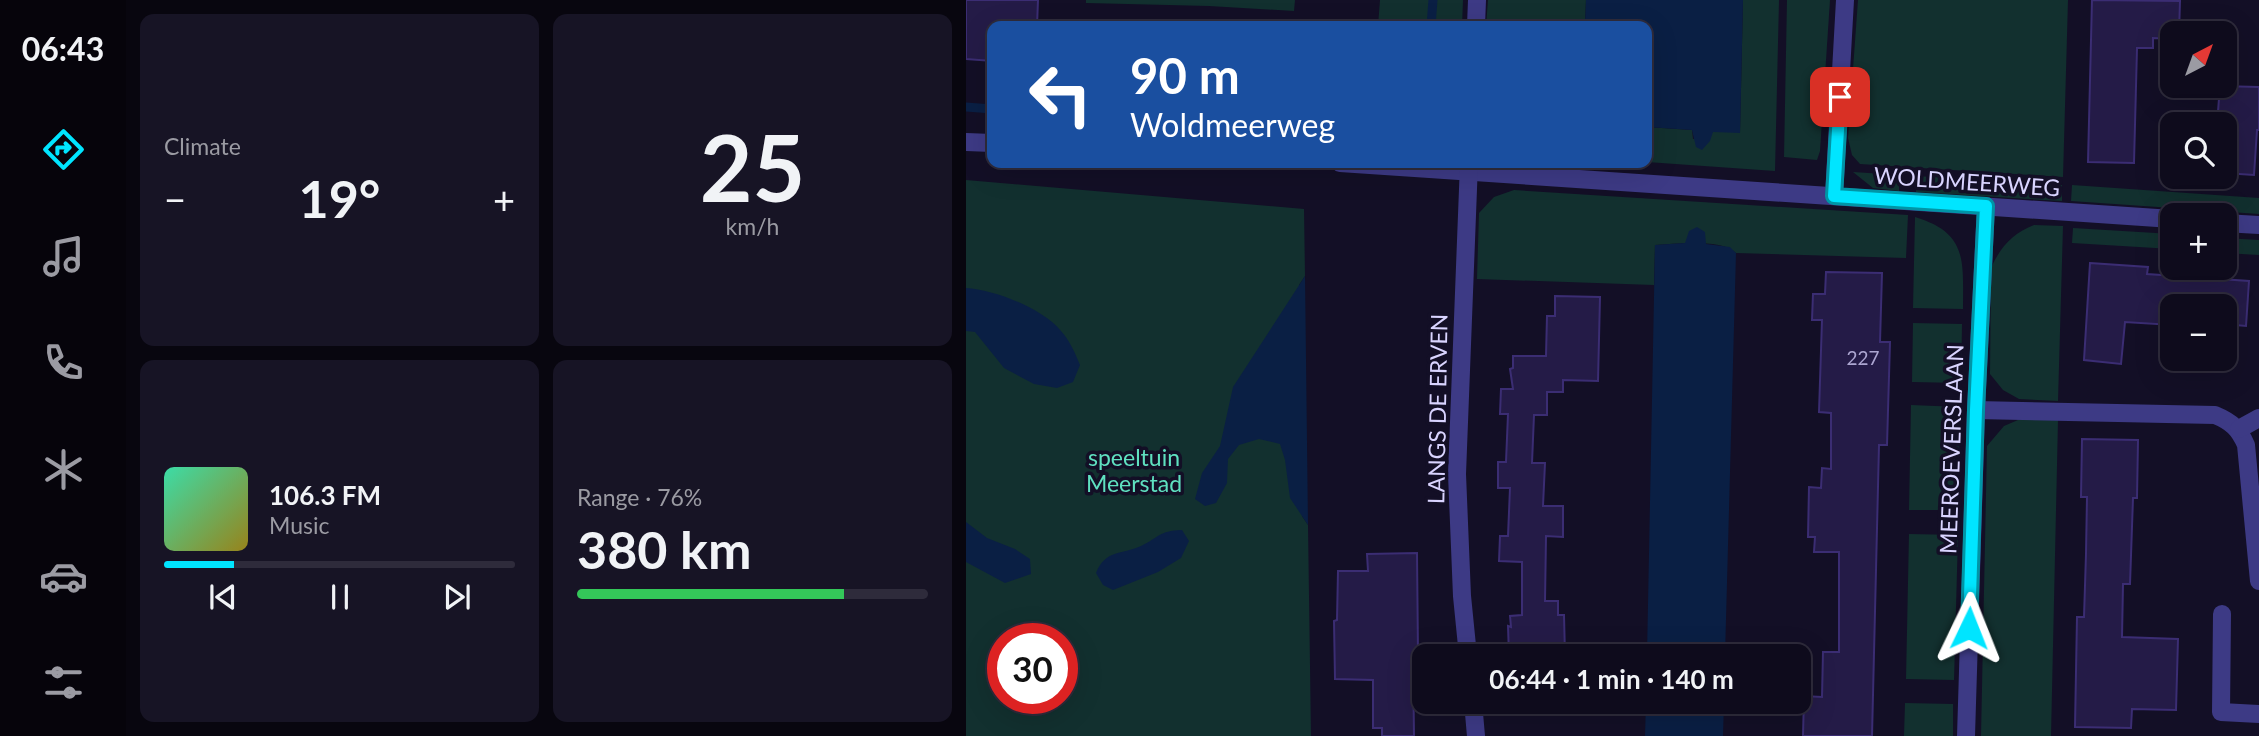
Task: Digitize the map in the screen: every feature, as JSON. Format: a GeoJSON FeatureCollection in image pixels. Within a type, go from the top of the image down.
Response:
{"type":"FeatureCollection","features":[{"type":"Feature","properties":{"kind":"street"},"geometry":{"type":"LineString","coordinates":[[1476,21],[1477,0]]}},
{"type":"Feature","properties":{"kind":"street"},"geometry":{"type":"LineString","coordinates":[[1834,196],[1845,0]]}},
{"type":"Feature","properties":{"kind":"street"},"geometry":{"type":"LineString","coordinates":[[966,142],[987,143]]}},
{"type":"Feature","properties":{"kind":"street","name":"LANGS DE ERVEN"},"geometry":{"type":"LineString","coordinates":[[1467,644],[1457,474],[1469,168]]}},
{"type":"Feature","properties":{"kind":"street","name":"WOLDMEERWEG"},"geometry":{"type":"LineString","coordinates":[[1482,168],[2160,218]]}},
{"type":"Feature","properties":{"kind":"street","name":"MEEROEVERSLAAN"},"geometry":{"type":"LineString","coordinates":[[1966,736],[1976,410],[1986,206]]}},
{"type":"Feature","properties":{"kind":"street"},"geometry":{"type":"LineString","coordinates":[[2237,224],[2259,225]]}},
{"type":"Feature","properties":{"kind":"street"},"geometry":{"type":"LineString","coordinates":[[1976,410],[2215,415],[2227,420],[2239,429],[2246,445],[2259,581]]}},
{"type":"Feature","properties":{"kind":"street"},"geometry":{"type":"LineString","coordinates":[[2239,429],[2259,418]]}},
{"type":"Feature","properties":{"kind":"street"},"geometry":{"type":"LineString","coordinates":[[2222,614],[2221,712],[2259,714]]}},
{"type":"Feature","properties":{"kind":"street"},"geometry":{"type":"LineString","coordinates":[[1474,714],[1476,736]]}},
{"type":"Feature","properties":{"kind":"green space"},"geometry":{"type":"Polygon","coordinates":[[[1086,0],[1295,0],[1294,11],[1086,3],[1086,0]]]}},
{"type":"Feature","properties":{"kind":"green space"},"geometry":{"type":"Polygon","coordinates":[[[1380,0],[1463,0],[1462,21],[1378,21],[1380,0]]]}},
{"type":"Feature","properties":{"kind":"green space"},"geometry":{"type":"Polygon","coordinates":[[[1488,0],[1586,0],[1585,21],[1486,21],[1488,0]]]}},
{"type":"Feature","properties":{"kind":"green space"},"geometry":{"type":"Polygon","coordinates":[[[1743,0],[1779,0],[1775,171],[1652,162],[1652,127],[1692,130],[1693,139],[1713,132],[1740,132],[1743,0]]]}},
{"type":"Feature","properties":{"kind":"green space"},"geometry":{"type":"Polygon","coordinates":[[[1787,0],[1830,0],[1820,151],[1817,160],[1784,157],[1787,0]]]}},
{"type":"Feature","properties":{"kind":"green space"},"geometry":{"type":"Polygon","coordinates":[[[1858,0],[2068,0],[2063,177],[1860,164],[1852,155],[1848,138],[1858,0]]]}},
{"type":"Feature","properties":{"kind":"green space"},"geometry":{"type":"Polygon","coordinates":[[[1853,172],[1899,175],[1899,191],[1873,188],[1853,172]]]}},
{"type":"Feature","properties":{"kind":"green space"},"geometry":{"type":"Polygon","coordinates":[[[1916,176],[2062,185],[2062,201],[1916,192],[1916,176]]]}},
{"type":"Feature","properties":{"kind":"green space","name":"speeltuin Meerstad"},"geometry":{"type":"Polygon","coordinates":[[[966,180],[1304,209],[1305,276],[1299,285],[1302,516],[1308,525],[1311,736],[966,736],[966,180]]]}},
{"type":"Feature","properties":{"kind":"green space"},"geometry":{"type":"Polygon","coordinates":[[[2072,185],[2259,198],[2259,214],[2237,212],[2237,203],[2160,203],[2160,207],[2071,201],[2072,185]]]}},
{"type":"Feature","properties":{"kind":"green space"},"geometry":{"type":"Polygon","coordinates":[[[1514,190],[1908,215],[1906,258],[1736,253],[1720,245],[1685,243],[1655,245],[1654,285],[1477,279],[1479,213],[1494,197],[1514,190]]]}},
{"type":"Feature","properties":{"kind":"green space"},"geometry":{"type":"Polygon","coordinates":[[[1915,217],[1945,231],[1959,251],[1963,277],[1963,309],[1913,308],[1915,217]]]}},
{"type":"Feature","properties":{"kind":"green space"},"geometry":{"type":"Polygon","coordinates":[[[2034,225],[2063,226],[2058,401],[2019,399],[2003,390],[1990,374],[1991,268],[2008,242],[2019,232],[2034,225]]]}},
{"type":"Feature","properties":{"kind":"green space"},"geometry":{"type":"Polygon","coordinates":[[[2073,228],[2160,233],[2160,248],[2072,243],[2073,228]]]}},
{"type":"Feature","properties":{"kind":"green space"},"geometry":{"type":"Polygon","coordinates":[[[2237,239],[2259,240],[2259,255],[2237,254],[2237,239]]]}},
{"type":"Feature","properties":{"kind":"green space"},"geometry":{"type":"Polygon","coordinates":[[[1913,323],[1962,324],[1961,383],[1912,382],[1913,323]]]}},
{"type":"Feature","properties":{"kind":"green space"},"geometry":{"type":"Polygon","coordinates":[[[1911,405],[1960,407],[1958,510],[1909,510],[1911,405]]]}},
{"type":"Feature","properties":{"kind":"green space"},"geometry":{"type":"Polygon","coordinates":[[[2018,420],[2058,420],[2051,736],[1981,736],[1987,446],[2004,426],[2018,420]]]}},
{"type":"Feature","properties":{"kind":"green space"},"geometry":{"type":"Polygon","coordinates":[[[1909,534],[1958,535],[1954,680],[1906,679],[1909,534]]]}},
{"type":"Feature","properties":{"kind":"green space"},"geometry":{"type":"Polygon","coordinates":[[[1905,703],[1953,704],[1953,736],[1904,736],[1905,703]]]}},
{"type":"Feature","properties":{"kind":"water"},"geometry":{"type":"Polygon","coordinates":[[[1586,0],[1743,0],[1740,133],[1713,132],[1710,141],[1702,150],[1696,147],[1692,130],[1652,127],[1652,21],[1585,21],[1586,0]]]}},
{"type":"Feature","properties":{"kind":"water"},"geometry":{"type":"Polygon","coordinates":[[[1697,227],[1705,232],[1706,244],[1730,247],[1736,253],[1725,644],[1647,644],[1655,245],[1685,243],[1689,231],[1697,227]]]}},
{"type":"Feature","properties":{"kind":"water"},"geometry":{"type":"Polygon","coordinates":[[[1305,276],[1308,525],[1290,498],[1280,444],[1259,439],[1239,445],[1228,459],[1227,483],[1216,503],[1205,506],[1195,499],[1202,473],[1220,446],[1233,387],[1305,276]]]}},
{"type":"Feature","properties":{"kind":"water"},"geometry":{"type":"Polygon","coordinates":[[[966,288],[990,292],[1017,302],[1053,323],[1067,339],[1080,365],[1073,382],[1057,388],[1034,384],[1004,368],[975,332],[966,331],[966,288]]]}},
{"type":"Feature","properties":{"kind":"water"},"geometry":{"type":"Polygon","coordinates":[[[966,522],[987,538],[1015,549],[1030,559],[1031,574],[1005,583],[966,562],[966,522]]]}},
{"type":"Feature","properties":{"kind":"water"},"geometry":{"type":"Polygon","coordinates":[[[1182,530],[1189,541],[1181,558],[1158,572],[1113,590],[1103,585],[1096,573],[1109,556],[1134,549],[1163,533],[1182,530]]]}},
{"type":"Feature","properties":{"kind":"water"},"geometry":{"type":"Polygon","coordinates":[[[1646,714],[1724,714],[1723,736],[1645,736],[1646,714]]]}},
{"type":"Feature","properties":{"kind":"building"},"geometry":{"type":"Polygon","coordinates":[[[966,0],[1038,0],[1037,21],[987,21],[987,61],[966,59],[966,0]]]}},
{"type":"Feature","properties":{"kind":"building"},"geometry":{"type":"Polygon","coordinates":[[[2092,0],[2180,1],[2179,21],[2160,21],[2160,38],[2153,38],[2153,48],[2137,48],[2134,163],[2088,162],[2092,0]]]}},
{"type":"Feature","properties":{"kind":"building"},"geometry":{"type":"Polygon","coordinates":[[[2237,86],[2259,87],[2259,130],[2254,175],[2237,174],[2237,112],[2218,112],[2219,98],[2237,98],[2237,86]]]}},
{"type":"Feature","properties":{"kind":"building"},"geometry":{"type":"Polygon","coordinates":[[[2090,263],[2148,267],[2147,274],[2160,275],[2160,280],[2249,281],[2246,326],[2237,325],[2237,294],[2160,294],[2160,324],[2125,322],[2121,364],[2084,360],[2090,263]]]}},
{"type":"Feature","properties":{"kind":"building"},"geometry":{"type":"Polygon","coordinates":[[[1826,272],[1882,273],[1880,342],[1890,342],[1887,445],[1879,445],[1872,736],[1803,736],[1804,714],[1811,714],[1811,696],[1822,697],[1823,652],[1839,652],[1839,552],[1814,552],[1815,537],[1808,537],[1809,487],[1821,488],[1822,468],[1831,469],[1831,413],[1819,412],[1822,320],[1812,320],[1813,294],[1825,294],[1826,272]]]}},
{"type":"Feature","properties":{"kind":"building"},"geometry":{"type":"Polygon","coordinates":[[[1555,296],[1600,297],[1598,381],[1563,380],[1563,392],[1547,392],[1547,415],[1534,415],[1532,463],[1545,463],[1543,506],[1563,506],[1563,537],[1546,536],[1545,601],[1558,601],[1558,615],[1564,615],[1565,644],[1509,644],[1510,616],[1522,615],[1522,562],[1499,561],[1500,536],[1508,536],[1510,488],[1498,488],[1498,462],[1506,462],[1508,414],[1500,414],[1501,389],[1513,389],[1510,369],[1513,368],[1513,356],[1546,356],[1547,316],[1555,316],[1555,296]]]}},
{"type":"Feature","properties":{"kind":"building"},"geometry":{"type":"Polygon","coordinates":[[[2082,439],[2138,440],[2137,498],[2133,498],[2130,584],[2123,584],[2122,637],[2178,639],[2176,710],[2132,709],[2131,728],[2075,727],[2077,617],[2084,617],[2086,554],[2087,497],[2081,497],[2082,439]]]}},
{"type":"Feature","properties":{"kind":"building"},"geometry":{"type":"Polygon","coordinates":[[[1417,553],[1418,644],[1412,644],[1414,736],[1382,736],[1382,728],[1373,728],[1373,680],[1335,679],[1334,621],[1337,620],[1338,571],[1368,571],[1367,554],[1417,553]]]}},
{"type":"Feature","properties":{"kind":"waterway"},"geometry":{"type":"LineString","coordinates":[[1431,21],[1433,0]]}},
{"type":"Feature","properties":{"kind":"waterway"},"geometry":{"type":"LineString","coordinates":[[966,107],[987,109]]}},
{"type":"Feature","properties":{"kind":"route"},"geometry":{"type":"LineString","coordinates":[[1840,97],[1834,196],[1986,206],[1969,628]]}}]}
